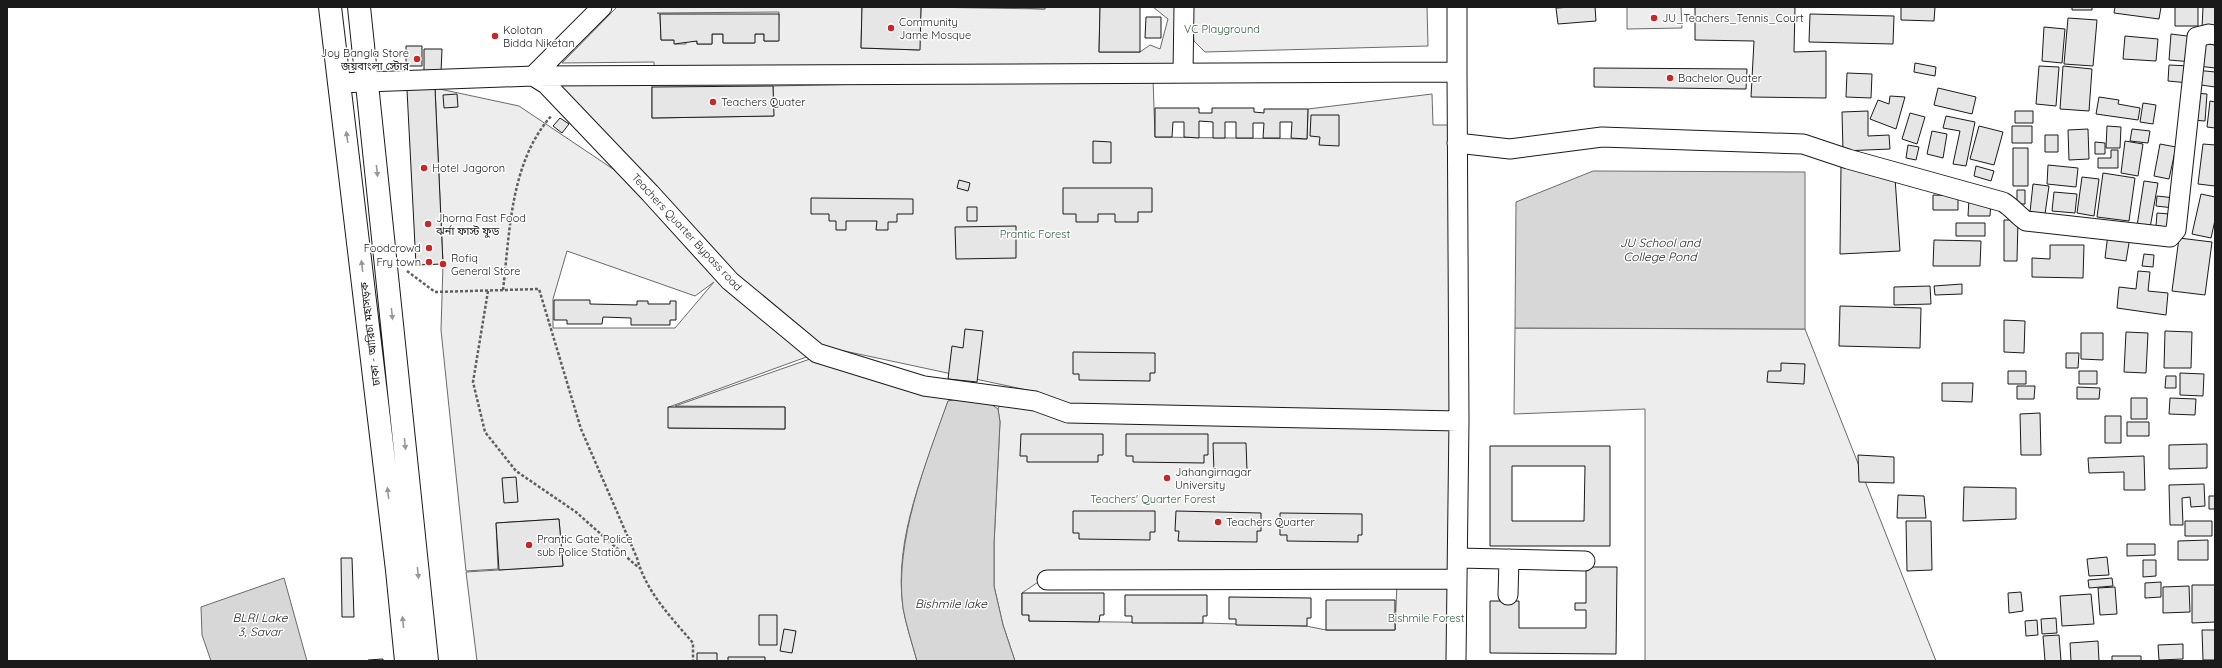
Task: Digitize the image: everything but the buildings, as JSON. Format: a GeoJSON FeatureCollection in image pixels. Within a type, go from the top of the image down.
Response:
{"type":"FeatureCollection","features":[{"type":"Feature","properties":{"kind":"highway","name":"ঢাকা - আরিচা মহাসড়ক"},"geometry":{"type":"LineString","coordinates":[[330,7],[338,83],[348,149],[406,661]]}},
{"type":"Feature","properties":{"kind":"highway","name":"ঢাকা - আরিচা মহাসড়ক"},"geometry":{"type":"LineString","coordinates":[[359,7],[427,661]]}},
{"type":"Feature","properties":{"kind":"street"},"geometry":{"type":"LineString","coordinates":[[533,76],[602,7]]}},
{"type":"Feature","properties":{"kind":"street"},"geometry":{"type":"LineString","coordinates":[[1183,73],[1184,7]]}},
{"type":"Feature","properties":{"kind":"street"},"geometry":{"type":"LineString","coordinates":[[1456,661],[1459,421],[1457,7]]}},
{"type":"Feature","properties":{"kind":"street"},"geometry":{"type":"LineString","coordinates":[[1457,143],[1510,150],[1602,137],[1803,144],[1848,159],[2003,202],[2010,206],[2026,221],[2170,237],[2176,230],[2197,37],[2209,34],[2215,35]]}},
{"type":"Feature","properties":{"kind":"street"},"geometry":{"type":"LineString","coordinates":[[338,83],[533,76],[1457,72]]}},
{"type":"Feature","properties":{"kind":"street","name":"Teachers Quarter Bypass road"},"geometry":{"type":"LineString","coordinates":[[533,76],[546,84],[564,102],[730,281],[817,353],[924,386],[1036,401],[1068,413],[1459,421]]}},
{"type":"Feature","properties":{"kind":"street"},"geometry":{"type":"LineString","coordinates":[[1458,558],[1585,561]]}},
{"type":"Feature","properties":{"kind":"street"},"geometry":{"type":"LineString","coordinates":[[1508,595],[1509,559]]}},
{"type":"Feature","properties":{"kind":"street"},"geometry":{"type":"LineString","coordinates":[[1047,580],[1457,579]]}},
{"type":"Feature","properties":{"kind":"path"},"geometry":{"type":"LineString","coordinates":[[503,290],[513,206],[523,163],[541,128],[564,102]]}},
{"type":"Feature","properties":{"kind":"path"},"geometry":{"type":"LineString","coordinates":[[406,264],[407,271],[435,292],[539,290],[580,429],[637,558],[640,568],[659,604],[694,643],[693,661]]}},
{"type":"Feature","properties":{"kind":"path"},"geometry":{"type":"LineString","coordinates":[[488,291],[473,382],[484,432],[516,471],[576,512],[640,568]]}},
{"type":"Feature","properties":{"kind":"green space"},"geometry":{"type":"Polygon","coordinates":[[[617,7],[862,7],[861,48],[919,50],[921,7],[1045,9],[1045,7],[1100,7],[1099,52],[1140,52],[1150,45],[1160,49],[1168,19],[1153,7],[1184,7],[1183,66],[654,69],[654,62],[562,63],[617,7]],[[779,12],[657,13],[660,14],[661,40],[674,40],[675,44],[686,44],[686,41],[697,41],[697,44],[712,44],[712,34],[723,34],[723,43],[754,43],[755,34],[764,34],[764,41],[778,41],[779,12]]]}},
{"type":"Feature","properties":{"kind":"green space","name":"VC Playground"},"geometry":{"type":"Polygon","coordinates":[[[1191,7],[1427,7],[1428,46],[1205,52],[1194,41],[1191,7]]]}},
{"type":"Feature","properties":{"kind":"green space","name":"JU_Teachers_Tennis_Court"},"geometry":{"type":"Polygon","coordinates":[[[1627,7],[1681,7],[1682,28],[1627,29],[1627,7]]]}},
{"type":"Feature","properties":{"kind":"green space","name":"Prantic Forest"},"geometry":{"type":"Polygon","coordinates":[[[652,78],[652,118],[773,116],[773,86],[1153,78],[1155,137],[1307,139],[1308,109],[1432,94],[1433,125],[1451,125],[1456,416],[1086,414],[1041,393],[821,346],[734,273],[545,79],[652,78]]]}},
{"type":"Feature","properties":{"kind":"green space"},"geometry":{"type":"Polygon","coordinates":[[[435,88],[519,106],[619,173],[716,280],[812,355],[669,407],[669,428],[785,429],[785,407],[675,406],[810,359],[958,399],[948,401],[921,477],[907,529],[901,581],[903,608],[917,661],[477,661],[466,572],[563,566],[559,519],[496,523],[498,569],[466,571],[441,330],[443,264],[435,88]],[[567,251],[553,299],[553,328],[675,328],[714,282],[695,296],[567,251]]]}},
{"type":"Feature","properties":{"kind":"green space"},"geometry":{"type":"Polygon","coordinates":[[[1515,328],[1805,329],[1936,661],[1645,661],[1645,409],[1514,414],[1515,328]]]}},
{"type":"Feature","properties":{"kind":"green space","name":"Teachers' Quarter Forest"},"geometry":{"type":"Polygon","coordinates":[[[1003,397],[1068,413],[1458,423],[1454,576],[1047,576],[1022,593],[1022,614],[1029,615],[1029,621],[1203,623],[1306,626],[1326,630],[1395,630],[1397,583],[1457,579],[1456,661],[1015,661],[1003,625],[994,586],[994,544],[1000,422],[998,409],[1003,397]]]}},
{"type":"Feature","properties":{"kind":"water"},"geometry":{"type":"Polygon","coordinates":[[[991,7],[1045,7],[1045,9],[991,7]]]}},
{"type":"Feature","properties":{"kind":"water","name":"JU School and College Pond"},"geometry":{"type":"Polygon","coordinates":[[[1593,171],[1805,172],[1805,329],[1515,328],[1516,202],[1593,171]]]}},
{"type":"Feature","properties":{"kind":"water","name":"Bishmile lake"},"geometry":{"type":"Polygon","coordinates":[[[958,399],[991,404],[998,409],[1000,422],[994,544],[994,586],[1003,625],[1015,661],[917,661],[904,614],[901,583],[907,530],[930,450],[948,401],[958,399]]]}},
{"type":"Feature","properties":{"kind":"water","name":"BLRI Lake 3, Savar"},"geometry":{"type":"Polygon","coordinates":[[[284,578],[307,661],[211,661],[202,635],[201,607],[284,578]]]}},
{"type":"Feature","properties":{"kind":"place","name":"JU_Teachers_Tennis_Court"},"geometry":{"type":"Point","coordinates":[1654,18]}},
{"type":"Feature","properties":{"kind":"place","name":"Community Jame Mosque"},"geometry":{"type":"Point","coordinates":[891,28]}},
{"type":"Feature","properties":{"kind":"place","name":"Kolotan Bidda Niketan"},"geometry":{"type":"Point","coordinates":[495,36]}},
{"type":"Feature","properties":{"kind":"place","name":"Joy Bangla Store জয়বাংলা স্টোর"},"geometry":{"type":"Point","coordinates":[417,59]}},
{"type":"Feature","properties":{"kind":"place","name":"Bachelor Quater"},"geometry":{"type":"Point","coordinates":[1670,78]}},
{"type":"Feature","properties":{"kind":"place","name":"Teachers Quater"},"geometry":{"type":"Point","coordinates":[713,102]}},
{"type":"Feature","properties":{"kind":"place","name":"Hotel Jagoron"},"geometry":{"type":"Point","coordinates":[424,168]}},
{"type":"Feature","properties":{"kind":"place","name":"Jhorna Fast Food ঝর্না ফাস্ট ফুড"},"geometry":{"type":"Point","coordinates":[428,224]}},
{"type":"Feature","properties":{"kind":"place","name":"Foodcrowd"},"geometry":{"type":"Point","coordinates":[429,248]}},
{"type":"Feature","properties":{"kind":"place","name":"Fry town"},"geometry":{"type":"Point","coordinates":[429,262]}},
{"type":"Feature","properties":{"kind":"place","name":"Rofiq General Store"},"geometry":{"type":"Point","coordinates":[443,264]}},
{"type":"Feature","properties":{"kind":"place","name":"Jahangirnagar University"},"geometry":{"type":"Point","coordinates":[1167,478]}},
{"type":"Feature","properties":{"kind":"place","name":"Teachers Quarter"},"geometry":{"type":"Point","coordinates":[1218,522]}},
{"type":"Feature","properties":{"kind":"place","name":"Prantic Gate Police sub Police Station"},"geometry":{"type":"Point","coordinates":[529,545]}},
{"type":"Feature","properties":{"kind":"park label","name":"Bishmile Forest"},"geometry":{"type":"Point","coordinates":[1426,618]}}]}
